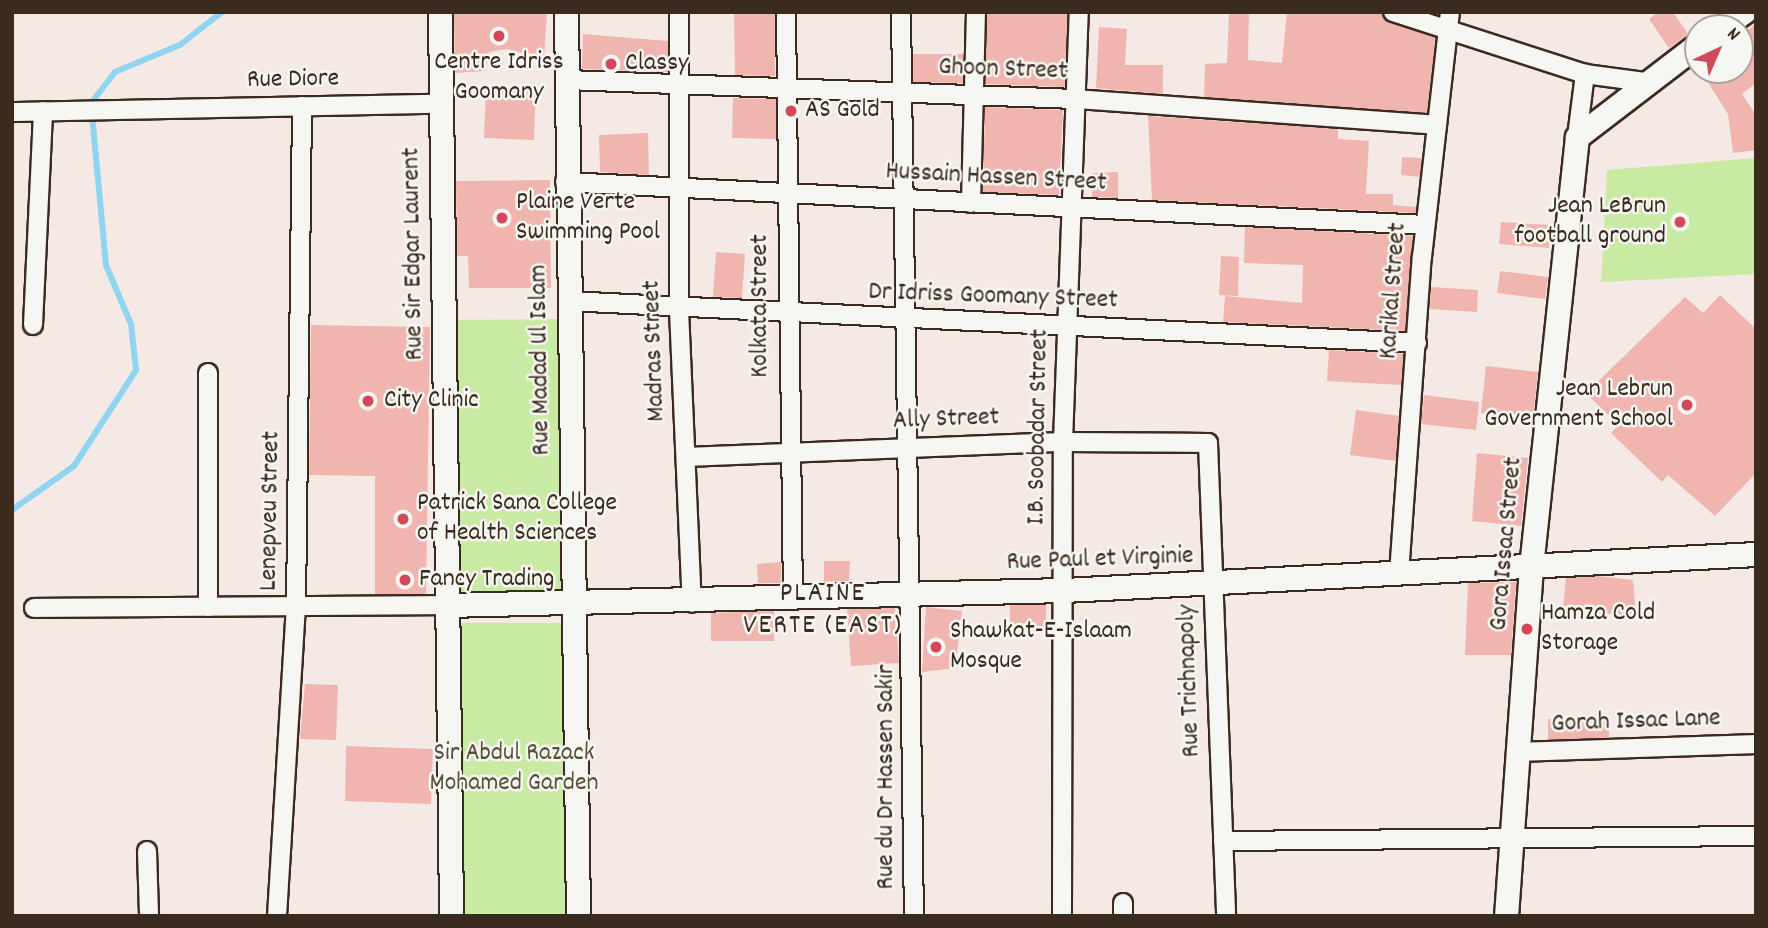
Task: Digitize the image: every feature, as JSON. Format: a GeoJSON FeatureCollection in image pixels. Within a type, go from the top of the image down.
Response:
{"type":"FeatureCollection","features":[{"type":"Feature","properties":{"kind":"street","name":"Rue Sir Edgar Laurent"},"geometry":{"type":"LineString","coordinates":[[440,12],[451,916]]}},
{"type":"Feature","properties":{"kind":"street","name":"Rue Madad Ul Islam"},"geometry":{"type":"LineString","coordinates":[[566,12],[565,182],[575,607],[578,916]]}},
{"type":"Feature","properties":{"kind":"street","name":"Madras Street"},"geometry":{"type":"LineString","coordinates":[[679,12],[679,310],[692,603]]}},
{"type":"Feature","properties":{"kind":"street","name":"Kolkata Street"},"geometry":{"type":"LineString","coordinates":[[786,12],[788,455],[793,600]]}},
{"type":"Feature","properties":{"kind":"street","name":"Rue du Dr Hassen Sakir"},"geometry":{"type":"LineString","coordinates":[[901,12],[907,200],[901,319],[912,596],[914,916]]}},
{"type":"Feature","properties":{"kind":"street"},"geometry":{"type":"LineString","coordinates":[[971,203],[976,12]]}},
{"type":"Feature","properties":{"kind":"street","name":"I.B. Soobadar Street"},"geometry":{"type":"LineString","coordinates":[[1062,916],[1063,442],[1079,12]]}},
{"type":"Feature","properties":{"kind":"street"},"geometry":{"type":"LineString","coordinates":[[1393,12],[1450,21],[1585,74],[1644,82]]}},
{"type":"Feature","properties":{"kind":"street","name":"Karikal Street"},"geometry":{"type":"LineString","coordinates":[[1399,574],[1425,225],[1450,21]]}},
{"type":"Feature","properties":{"kind":"street"},"geometry":{"type":"LineString","coordinates":[[1577,137],[1644,82],[1684,54]]}},
{"type":"Feature","properties":{"kind":"street"},"geometry":{"type":"LineString","coordinates":[[1577,137],[1585,74]]}},
{"type":"Feature","properties":{"kind":"street","name":"Ghoon Street"},"geometry":{"type":"LineString","coordinates":[[567,80],[1076,99],[1437,125]]}},
{"type":"Feature","properties":{"kind":"street","name":"Rue Diore"},"geometry":{"type":"LineString","coordinates":[[43,111],[146,107],[440,104]]}},
{"type":"Feature","properties":{"kind":"street","name":"Lenepveu Street"},"geometry":{"type":"LineString","coordinates":[[277,916],[296,606],[302,107]]}},
{"type":"Feature","properties":{"kind":"street"},"geometry":{"type":"LineString","coordinates":[[12,112],[43,111],[33,325]]}},
{"type":"Feature","properties":{"kind":"street","name":"Gora Issac Street"},"geometry":{"type":"LineString","coordinates":[[1506,916],[1531,567],[1577,137]]}},
{"type":"Feature","properties":{"kind":"street","name":"Hussain Hassen Street"},"geometry":{"type":"LineString","coordinates":[[565,182],[1425,225]]}},
{"type":"Feature","properties":{"kind":"street","name":"Dr Idriss Goomany Street"},"geometry":{"type":"LineString","coordinates":[[568,301],[679,310],[1417,343]]}},
{"type":"Feature","properties":{"kind":"street"},"geometry":{"type":"LineString","coordinates":[[208,373],[208,607]]}},
{"type":"Feature","properties":{"kind":"street","name":"Ally Street"},"geometry":{"type":"LineString","coordinates":[[686,457],[1063,442],[1208,443]]}},
{"type":"Feature","properties":{"kind":"street","name":"Rue Trichnapoly"},"geometry":{"type":"LineString","coordinates":[[1208,443],[1226,916]]}},
{"type":"Feature","properties":{"kind":"street","name":"Rue Paul et Virginie"},"geometry":{"type":"LineString","coordinates":[[446,606],[575,607],[1064,590],[1756,554]]}},
{"type":"Feature","properties":{"kind":"street"},"geometry":{"type":"LineString","coordinates":[[34,608],[446,606]]}},
{"type":"Feature","properties":{"kind":"street","name":"Gorah Issac Lane"},"geometry":{"type":"LineString","coordinates":[[1518,752],[1756,744]]}},
{"type":"Feature","properties":{"kind":"street"},"geometry":{"type":"LineString","coordinates":[[1223,841],[1756,836]]}},
{"type":"Feature","properties":{"kind":"street"},"geometry":{"type":"LineString","coordinates":[[147,851],[149,916]]}},
{"type":"Feature","properties":{"kind":"green space","name":"Jean LeBrun football ground"},"geometry":{"type":"Polygon","coordinates":[[[1756,158],[1756,274],[1601,282],[1607,170],[1756,158]]]}},
{"type":"Feature","properties":{"kind":"green space"},"geometry":{"type":"Polygon","coordinates":[[[560,319],[563,602],[449,603],[447,320],[560,319]]]}},
{"type":"Feature","properties":{"kind":"green space","name":"Sir Abdul Razack Mohamed Garden"},"geometry":{"type":"Polygon","coordinates":[[[456,623],[569,623],[571,916],[462,916],[456,623]]]}},
{"type":"Feature","properties":{"kind":"building","name":"Centre Idriss Goomany"},"geometry":{"type":"Polygon","coordinates":[[[454,12],[547,12],[544,59],[507,49],[489,52],[485,71],[455,73],[454,12]]]}},
{"type":"Feature","properties":{"kind":"building"},"geometry":{"type":"Polygon","coordinates":[[[734,12],[775,12],[775,76],[735,75],[734,12]]]}},
{"type":"Feature","properties":{"kind":"building"},"geometry":{"type":"Polygon","coordinates":[[[987,12],[1068,12],[1065,87],[985,84],[987,12]]]}},
{"type":"Feature","properties":{"kind":"building"},"geometry":{"type":"Polygon","coordinates":[[[1229,12],[1249,12],[1248,60],[1282,63],[1287,12],[1376,12],[1436,38],[1427,113],[1204,97],[1205,64],[1227,63],[1229,12]]]}},
{"type":"Feature","properties":{"kind":"building"},"geometry":{"type":"Polygon","coordinates":[[[1658,12],[1673,12],[1684,28],[1684,37],[1669,48],[1649,19],[1658,12]]]}},
{"type":"Feature","properties":{"kind":"building"},"geometry":{"type":"Polygon","coordinates":[[[1756,24],[1756,83],[1742,94],[1756,115],[1756,150],[1733,153],[1728,114],[1709,84],[1754,84],[1756,24]]]}},
{"type":"Feature","properties":{"kind":"building"},"geometry":{"type":"Polygon","coordinates":[[[1099,27],[1127,29],[1125,65],[1163,65],[1163,94],[1096,88],[1099,27]]]}},
{"type":"Feature","properties":{"kind":"building"},"geometry":{"type":"Polygon","coordinates":[[[583,34],[668,41],[668,72],[582,69],[583,34]]]}},
{"type":"Feature","properties":{"kind":"building"},"geometry":{"type":"Polygon","coordinates":[[[913,54],[964,54],[963,83],[913,82],[913,54]]]}},
{"type":"Feature","properties":{"kind":"building"},"geometry":{"type":"Polygon","coordinates":[[[486,87],[536,89],[534,140],[484,138],[486,87]]]}},
{"type":"Feature","properties":{"kind":"building"},"geometry":{"type":"Polygon","coordinates":[[[733,98],[776,99],[776,139],[732,138],[733,98]]]}},
{"type":"Feature","properties":{"kind":"building"},"geometry":{"type":"Polygon","coordinates":[[[985,107],[1063,110],[1059,195],[983,192],[985,107]]]}},
{"type":"Feature","properties":{"kind":"building"},"geometry":{"type":"Polygon","coordinates":[[[1148,116],[1338,129],[1338,139],[1369,141],[1366,194],[1393,194],[1393,205],[1416,207],[1416,213],[1152,200],[1148,116]]]}},
{"type":"Feature","properties":{"kind":"building"},"geometry":{"type":"Polygon","coordinates":[[[648,133],[649,175],[600,172],[599,135],[648,133]]]}},
{"type":"Feature","properties":{"kind":"building"},"geometry":{"type":"Polygon","coordinates":[[[1402,157],[1422,158],[1420,177],[1401,175],[1402,157]]]}},
{"type":"Feature","properties":{"kind":"building"},"geometry":{"type":"Polygon","coordinates":[[[1118,172],[1118,198],[1092,197],[1091,173],[1118,172]]]}},
{"type":"Feature","properties":{"kind":"building","name":"Plaine Verte Swimming Pool"},"geometry":{"type":"Polygon","coordinates":[[[550,180],[551,288],[469,288],[468,256],[457,256],[456,181],[550,180]]]}},
{"type":"Feature","properties":{"kind":"building"},"geometry":{"type":"Polygon","coordinates":[[[1501,222],[1550,225],[1549,248],[1499,244],[1501,222]]]}},
{"type":"Feature","properties":{"kind":"building"},"geometry":{"type":"Polygon","coordinates":[[[1245,227],[1413,236],[1405,331],[1223,322],[1225,296],[1302,303],[1303,265],[1244,263],[1245,227]]]}},
{"type":"Feature","properties":{"kind":"building"},"geometry":{"type":"Polygon","coordinates":[[[716,252],[745,254],[742,298],[713,297],[716,252]]]}},
{"type":"Feature","properties":{"kind":"building"},"geometry":{"type":"Polygon","coordinates":[[[1221,256],[1239,257],[1238,296],[1219,295],[1221,256]]]}},
{"type":"Feature","properties":{"kind":"building"},"geometry":{"type":"Polygon","coordinates":[[[1500,271],[1548,277],[1545,299],[1497,293],[1500,271]]]}},
{"type":"Feature","properties":{"kind":"building"},"geometry":{"type":"Polygon","coordinates":[[[1431,287],[1478,290],[1477,312],[1430,309],[1431,287]]]}},
{"type":"Feature","properties":{"kind":"building","name":"Jean Lebrun Government School"},"geometry":{"type":"Polygon","coordinates":[[[1720,295],[1756,329],[1756,473],[1715,516],[1668,475],[1662,482],[1611,433],[1618,425],[1586,393],[1685,297],[1703,313],[1720,295]]]}},
{"type":"Feature","properties":{"kind":"building","name":"City Clinic"},"geometry":{"type":"Polygon","coordinates":[[[311,325],[430,327],[426,594],[375,594],[375,476],[309,475],[311,325]]]}},
{"type":"Feature","properties":{"kind":"building"},"geometry":{"type":"Polygon","coordinates":[[[1329,350],[1404,354],[1401,385],[1327,381],[1329,350]]]}},
{"type":"Feature","properties":{"kind":"building"},"geometry":{"type":"Polygon","coordinates":[[[1486,366],[1538,372],[1533,418],[1481,413],[1486,366]]]}},
{"type":"Feature","properties":{"kind":"building"},"geometry":{"type":"Polygon","coordinates":[[[1424,395],[1479,402],[1476,430],[1421,424],[1424,395]]]}},
{"type":"Feature","properties":{"kind":"building"},"geometry":{"type":"Polygon","coordinates":[[[1356,410],[1399,416],[1396,461],[1350,455],[1356,410]]]}},
{"type":"Feature","properties":{"kind":"building"},"geometry":{"type":"Polygon","coordinates":[[[1477,453],[1528,458],[1521,526],[1472,521],[1477,453]]]}},
{"type":"Feature","properties":{"kind":"building"},"geometry":{"type":"Polygon","coordinates":[[[824,561],[850,561],[849,581],[824,582],[824,561]]]}},
{"type":"Feature","properties":{"kind":"building"},"geometry":{"type":"Polygon","coordinates":[[[781,562],[781,583],[758,583],[757,564],[781,562]]]}},
{"type":"Feature","properties":{"kind":"building"},"geometry":{"type":"Polygon","coordinates":[[[1597,576],[1633,580],[1636,616],[1563,610],[1566,578],[1597,576]]]}},
{"type":"Feature","properties":{"kind":"building"},"geometry":{"type":"Polygon","coordinates":[[[1516,582],[1511,655],[1465,655],[1468,583],[1516,582]]]}},
{"type":"Feature","properties":{"kind":"building"},"geometry":{"type":"Polygon","coordinates":[[[1046,604],[1046,627],[1010,628],[1010,605],[1046,604]]]}},
{"type":"Feature","properties":{"kind":"building","name":"Shawkat-E-Islaam Mosque"},"geometry":{"type":"Polygon","coordinates":[[[926,607],[962,611],[955,668],[922,672],[926,607]]]}},
{"type":"Feature","properties":{"kind":"building"},"geometry":{"type":"Polygon","coordinates":[[[895,608],[899,663],[851,666],[847,609],[895,608]]]}},
{"type":"Feature","properties":{"kind":"building"},"geometry":{"type":"Polygon","coordinates":[[[774,611],[774,641],[711,641],[711,613],[774,611]]]}},
{"type":"Feature","properties":{"kind":"building"},"geometry":{"type":"Polygon","coordinates":[[[305,684],[338,685],[336,740],[300,739],[305,684]]]}},
{"type":"Feature","properties":{"kind":"building"},"geometry":{"type":"Polygon","coordinates":[[[1548,719],[1609,721],[1609,738],[1548,740],[1548,719]]]}},
{"type":"Feature","properties":{"kind":"building"},"geometry":{"type":"Polygon","coordinates":[[[346,746],[433,749],[431,804],[345,801],[346,746]]]}},
{"type":"Feature","properties":{"kind":"waterway"},"geometry":{"type":"LineString","coordinates":[[12,510],[74,466],[136,370],[131,324],[106,265],[91,103],[115,72],[180,45],[222,12]]}},
{"type":"Feature","properties":{"kind":"place","name":"Centre Idriss Goomany"},"geometry":{"type":"Point","coordinates":[499,36]}},
{"type":"Feature","properties":{"kind":"place","name":"Classy"},"geometry":{"type":"Point","coordinates":[611,64]}},
{"type":"Feature","properties":{"kind":"place","name":"AS Gold"},"geometry":{"type":"Point","coordinates":[791,111]}},
{"type":"Feature","properties":{"kind":"place","name":"Plaine Verte Swimming Pool"},"geometry":{"type":"Point","coordinates":[502,218]}},
{"type":"Feature","properties":{"kind":"place","name":"Jean LeBrun football ground"},"geometry":{"type":"Point","coordinates":[1680,222]}},
{"type":"Feature","properties":{"kind":"place","name":"City Clinic"},"geometry":{"type":"Point","coordinates":[368,401]}},
{"type":"Feature","properties":{"kind":"place","name":"Jean Lebrun Government School"},"geometry":{"type":"Point","coordinates":[1687,405]}},
{"type":"Feature","properties":{"kind":"place","name":"Patrick Sana College of Health Sciences"},"geometry":{"type":"Point","coordinates":[403,519]}},
{"type":"Feature","properties":{"kind":"place","name":"Fancy Trading"},"geometry":{"type":"Point","coordinates":[405,580]}},
{"type":"Feature","properties":{"kind":"place","name":"Hamza Cold Storage"},"geometry":{"type":"Point","coordinates":[1527,629]}},
{"type":"Feature","properties":{"kind":"place","name":"Shawkat-E-Islaam Mosque"},"geometry":{"type":"Point","coordinates":[936,647]}},
{"type":"Feature","properties":{"kind":"district","name":"PLAINE VERTE (EAST)"},"geometry":{"type":"Point","coordinates":[823,611]}}]}
